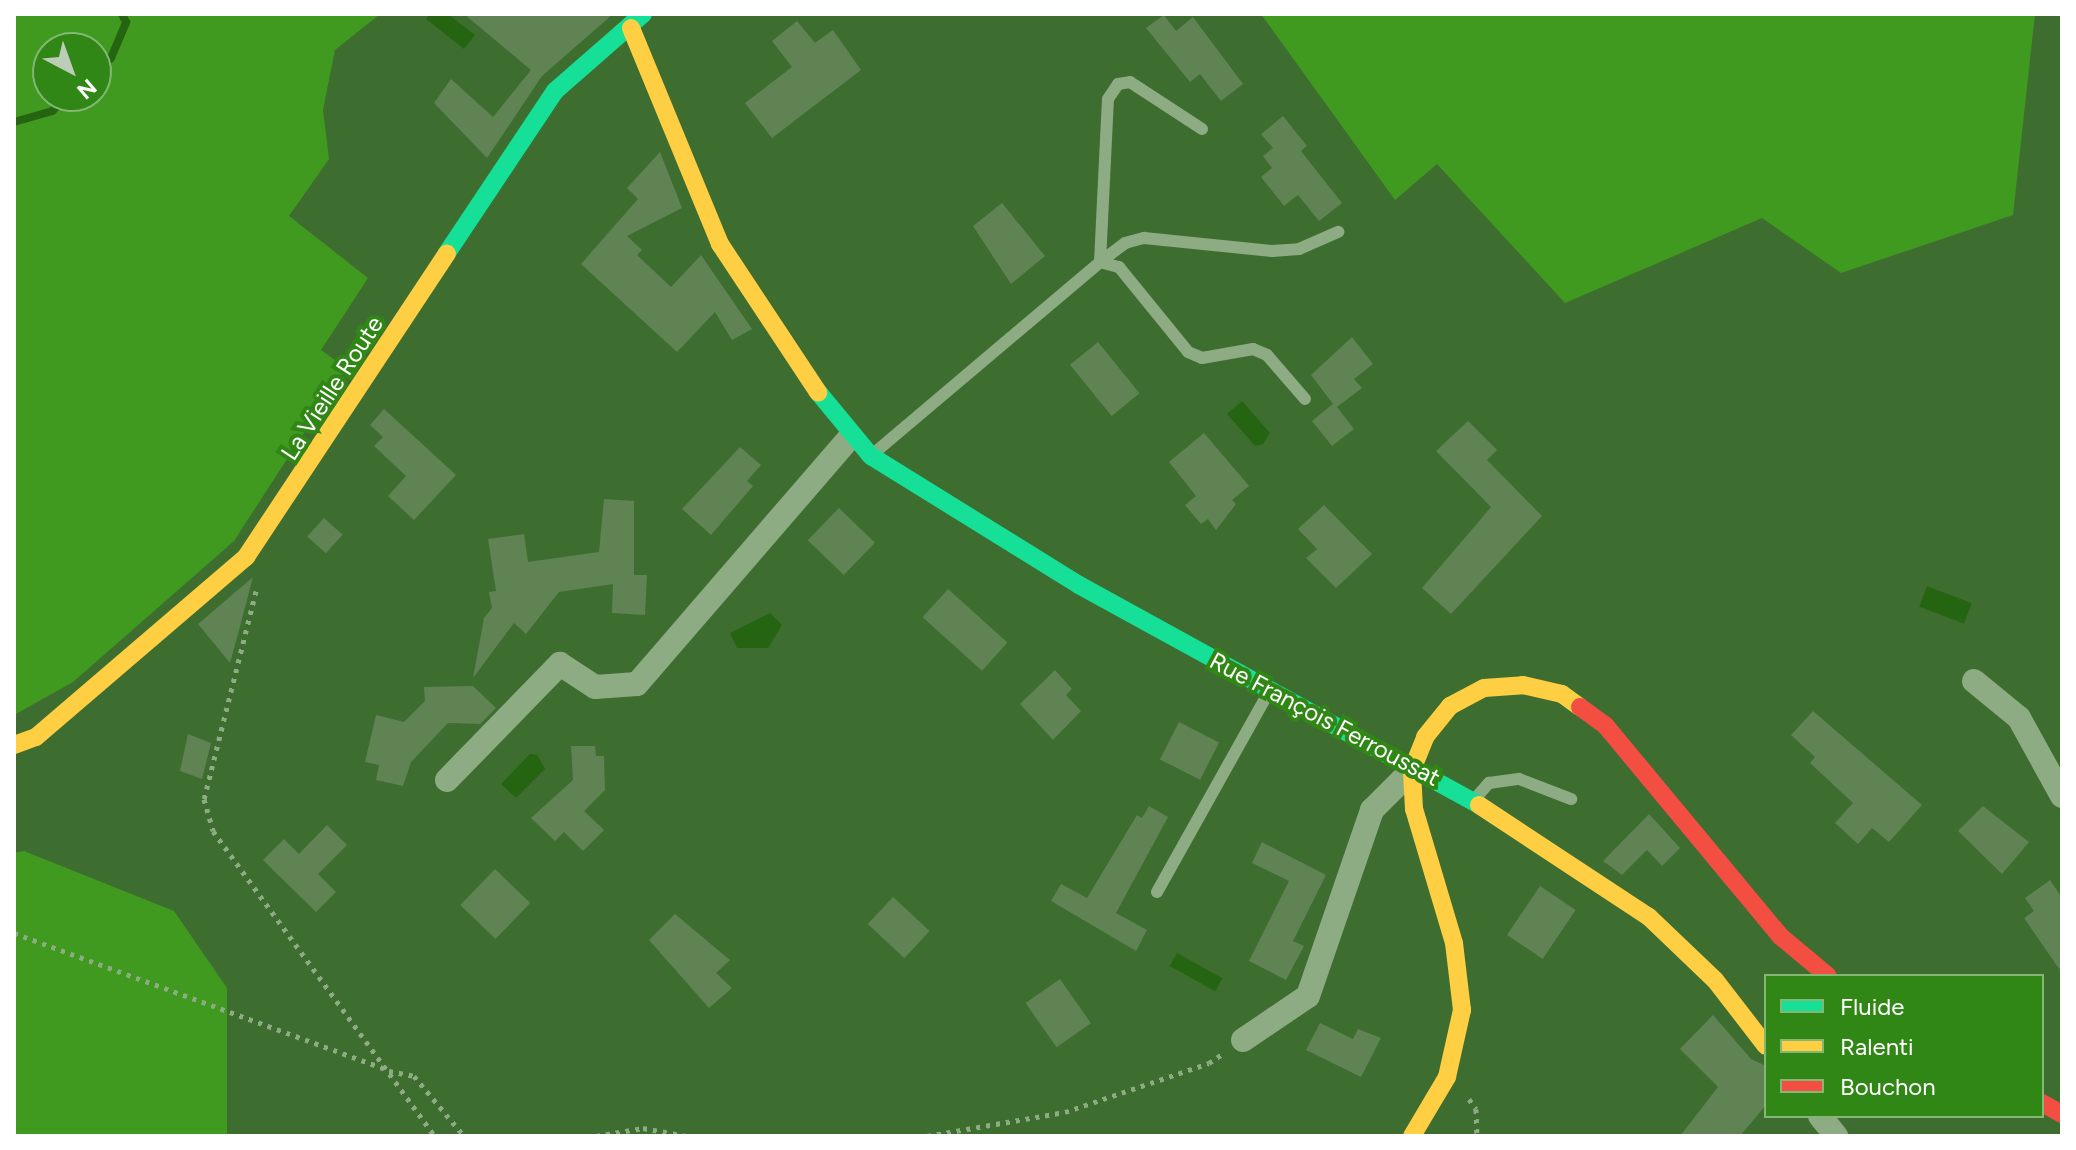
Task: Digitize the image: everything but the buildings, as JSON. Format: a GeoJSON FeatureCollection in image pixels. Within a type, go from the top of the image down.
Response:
{"type":"FeatureCollection","features":[{"type":"Feature","properties":{"kind":"street","name":"Rue François Ferroussat"},"geometry":{"type":"LineString","coordinates":[[637,21],[720,244],[850,437],[871,456],[1079,585],[1412,770],[1474,800],[1649,917],[1715,980],[1764,1043]]}},
{"type":"Feature","properties":{"kind":"street","name":"La Vieille Route"},"geometry":{"type":"LineString","coordinates":[[14,745],[36,737],[246,557],[555,91],[587,58],[637,21]]}},
{"type":"Feature","properties":{"kind":"street"},"geometry":{"type":"LineString","coordinates":[[447,780],[560,664],[595,687],[637,684],[850,437]]}},
{"type":"Feature","properties":{"kind":"street"},"geometry":{"type":"LineString","coordinates":[[1974,681],[2019,718],[2062,796]]}},
{"type":"Feature","properties":{"kind":"street"},"geometry":{"type":"LineString","coordinates":[[1243,1040],[1308,996],[1372,810],[1412,770],[1425,737],[1450,706],[1484,688],[1523,685],[1562,694],[1605,725],[1780,936],[1826,974]]}},
{"type":"Feature","properties":{"kind":"street"},"geometry":{"type":"LineString","coordinates":[[1412,770],[1414,809],[1454,943],[1462,1010],[1447,1077],[1412,1136]]}},
{"type":"Feature","properties":{"kind":"street"},"geometry":{"type":"LineString","coordinates":[[2044,1104],[2062,1114]]}},
{"type":"Feature","properties":{"kind":"street"},"geometry":{"type":"LineString","coordinates":[[1822,1118],[1836,1136]]}},
{"type":"Feature","properties":{"kind":"lane"},"geometry":{"type":"LineString","coordinates":[[1100,262],[1108,99],[1118,84],[1130,82],[1202,129]]}},
{"type":"Feature","properties":{"kind":"lane"},"geometry":{"type":"LineString","coordinates":[[871,456],[1125,243],[1144,238],[1272,251],[1299,249],[1338,232]]}},
{"type":"Feature","properties":{"kind":"lane"},"geometry":{"type":"LineString","coordinates":[[1100,262],[1119,267],[1188,352],[1202,358],[1253,349],[1267,355],[1305,399]]}},
{"type":"Feature","properties":{"kind":"lane"},"geometry":{"type":"LineString","coordinates":[[1157,892],[1269,692]]}},
{"type":"Feature","properties":{"kind":"lane"},"geometry":{"type":"LineString","coordinates":[[1474,800],[1489,783],[1519,779],[1571,799]]}},
{"type":"Feature","properties":{"kind":"path"},"geometry":{"type":"LineString","coordinates":[[246,557],[258,581],[204,799],[213,831],[435,1136]]}},
{"type":"Feature","properties":{"kind":"path"},"geometry":{"type":"LineString","coordinates":[[14,933],[387,1070],[414,1076],[464,1136]]}},
{"type":"Feature","properties":{"kind":"path"},"geometry":{"type":"LineString","coordinates":[[927,1136],[1065,1112],[1209,1063],[1243,1040]]}},
{"type":"Feature","properties":{"kind":"path"},"geometry":{"type":"LineString","coordinates":[[596,1136],[643,1128],[686,1136]]}},
{"type":"Feature","properties":{"kind":"shaded area"},"geometry":{"type":"Polygon","coordinates":[[[14,14],[380,14],[335,50],[323,110],[329,159],[289,216],[368,278],[321,350],[346,368],[234,541],[73,682],[14,715],[14,14]]]}},
{"type":"Feature","properties":{"kind":"shaded area"},"geometry":{"type":"Polygon","coordinates":[[[429,14],[448,14],[475,35],[464,49],[426,19],[429,14]]]}},
{"type":"Feature","properties":{"kind":"shaded area"},"geometry":{"type":"Polygon","coordinates":[[[1261,14],[2035,14],[2013,215],[1841,273],[1762,218],[1565,303],[1437,164],[1395,200],[1261,14]]]}},
{"type":"Feature","properties":{"kind":"shaded area"},"geometry":{"type":"Polygon","coordinates":[[[1242,401],[1270,433],[1263,444],[1255,446],[1227,414],[1242,401]]]}},
{"type":"Feature","properties":{"kind":"shaded area"},"geometry":{"type":"Polygon","coordinates":[[[1927,586],[1972,603],[1964,624],[1919,607],[1927,586]]]}},
{"type":"Feature","properties":{"kind":"shaded area"},"geometry":{"type":"Polygon","coordinates":[[[770,613],[782,625],[768,648],[737,648],[730,633],[770,613]]]}},
{"type":"Feature","properties":{"kind":"shaded area"},"geometry":{"type":"Polygon","coordinates":[[[530,754],[537,755],[545,769],[516,798],[501,784],[530,754]]]}},
{"type":"Feature","properties":{"kind":"shaded area"},"geometry":{"type":"Polygon","coordinates":[[[24,851],[174,911],[227,988],[227,1136],[14,1136],[14,853],[24,851]]]}},
{"type":"Feature","properties":{"kind":"shaded area"},"geometry":{"type":"Polygon","coordinates":[[[1177,953],[1222,978],[1215,991],[1170,966],[1177,953]]]}},
{"type":"Feature","properties":{"kind":"waterway"},"geometry":{"type":"LineString","coordinates":[[112,56],[126,22],[122,14]]}},
{"type":"Feature","properties":{"kind":"waterway"},"geometry":{"type":"LineString","coordinates":[[14,122],[49,112]]}},
{"type":"Feature","properties":{"kind":"traffic: fast"},"geometry":{"type":"LineString","coordinates":[[447,253],[555,91],[643,14]]}},
{"type":"Feature","properties":{"kind":"traffic: fast"},"geometry":{"type":"LineString","coordinates":[[818,392],[871,456],[1079,585],[1479,805]]}},
{"type":"Feature","properties":{"kind":"traffic: slow"},"geometry":{"type":"LineString","coordinates":[[631,28],[720,244],[818,392]]}},
{"type":"Feature","properties":{"kind":"traffic: slow"},"geometry":{"type":"LineString","coordinates":[[14,745],[36,737],[246,557],[447,253]]}},
{"type":"Feature","properties":{"kind":"traffic: slow"},"geometry":{"type":"LineString","coordinates":[[1412,1136],[1447,1077],[1462,1010],[1454,943],[1414,809],[1412,770],[1425,737],[1450,706],[1484,688],[1523,685],[1562,694],[1580,707]]}},
{"type":"Feature","properties":{"kind":"traffic: slow"},"geometry":{"type":"LineString","coordinates":[[1479,805],[1649,917],[1715,980],[1764,1043]]}},
{"type":"Feature","properties":{"kind":"traffic: jam"},"geometry":{"type":"LineString","coordinates":[[1580,707],[1605,725],[1780,936],[1826,974]]}},
{"type":"Feature","properties":{"kind":"traffic: jam"},"geometry":{"type":"LineString","coordinates":[[2044,1104],[2062,1114]]}}]}
